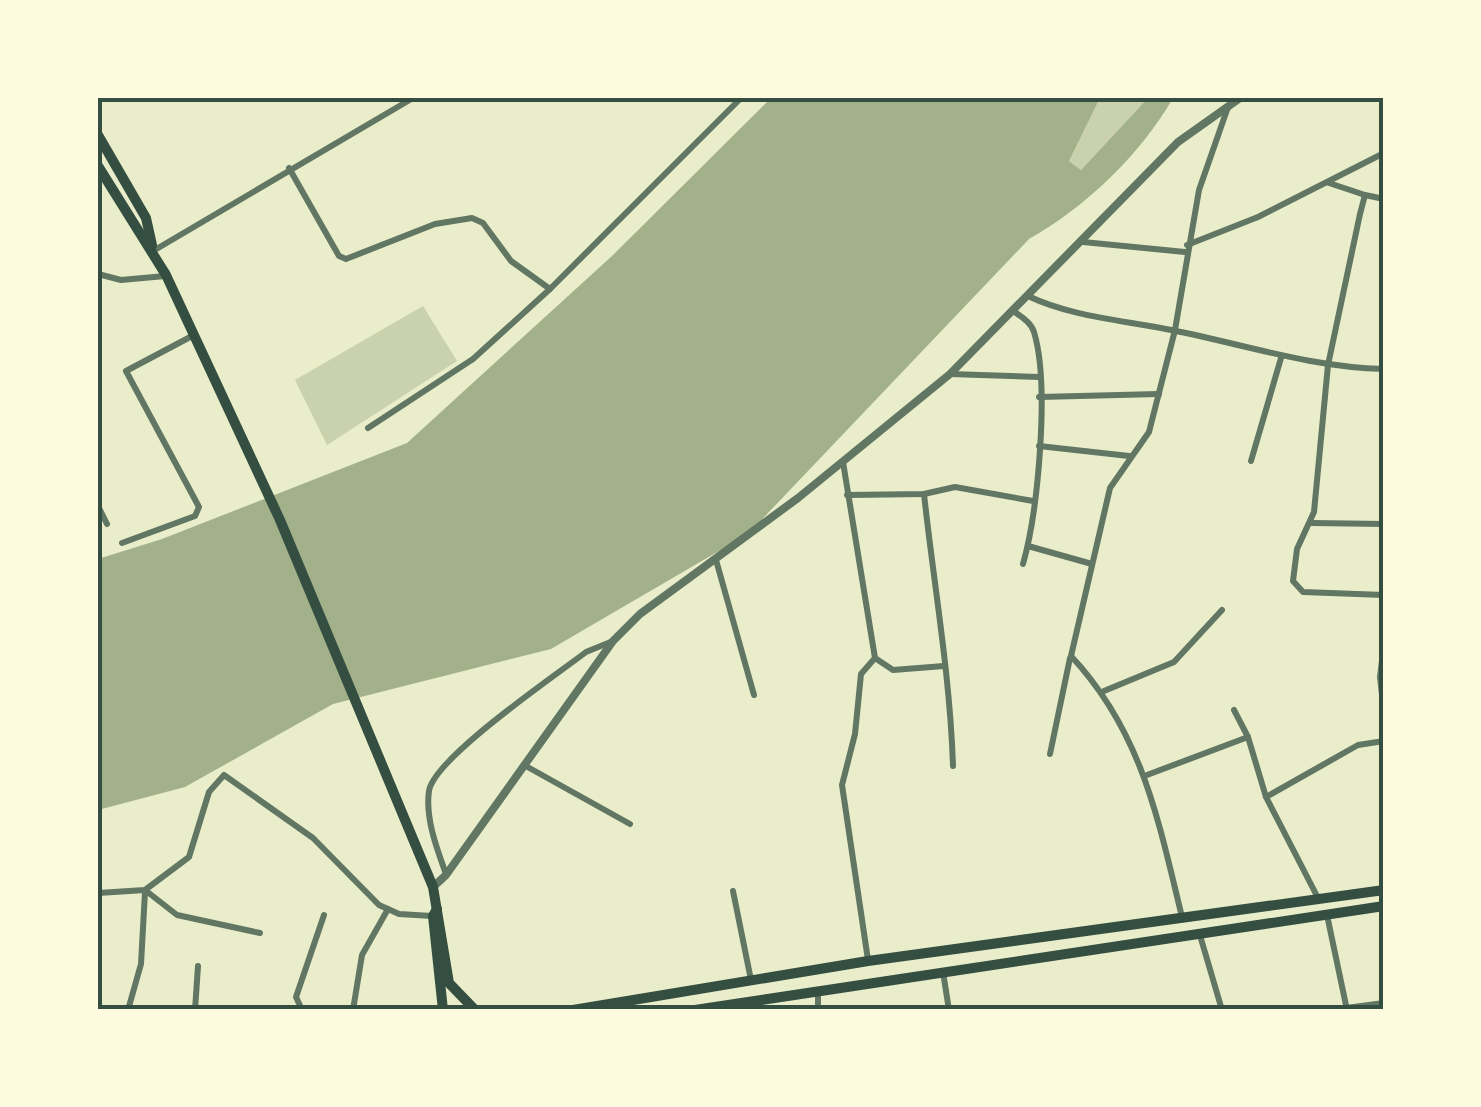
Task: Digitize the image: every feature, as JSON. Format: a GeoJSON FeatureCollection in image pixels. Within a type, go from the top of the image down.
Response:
{"type":"FeatureCollection","features":[{"type":"Feature","properties":{"kind":"main road"},"geometry":{"type":"LineString","coordinates":[[98,135],[146,218],[153,251]]}},
{"type":"Feature","properties":{"kind":"main road"},"geometry":{"type":"LineString","coordinates":[[98,166],[166,275],[280,520],[433,887],[450,983],[474,1010]]}},
{"type":"Feature","properties":{"kind":"main road"},"geometry":{"type":"LineString","coordinates":[[574,1010],[868,961],[1384,890]]}},
{"type":"Feature","properties":{"kind":"main road"},"geometry":{"type":"LineString","coordinates":[[695,1010],[1199,930],[1384,906]]}},
{"type":"Feature","properties":{"kind":"main road"},"geometry":{"type":"LineString","coordinates":[[437,913],[444,1010]]}},
{"type":"Feature","properties":{"kind":"street"},"geometry":{"type":"LineString","coordinates":[[153,251],[413,98]]}},
{"type":"Feature","properties":{"kind":"street"},"geometry":{"type":"LineString","coordinates":[[368,428],[474,359],[550,289],[741,98]]}},
{"type":"Feature","properties":{"kind":"street"},"geometry":{"type":"LineString","coordinates":[[433,887],[446,876],[612,641],[640,614],[843,462],[950,374],[1178,142],[1240,98]]}},
{"type":"Feature","properties":{"kind":"street"},"geometry":{"type":"LineString","coordinates":[[1050,754],[1110,488],[1146,439],[1176,330],[1186,248],[1199,190],[1226,125],[1228,106]]}},
{"type":"Feature","properties":{"kind":"street"},"geometry":{"type":"LineString","coordinates":[[1083,242],[1186,248],[1258,217],[1384,153]]}},
{"type":"Feature","properties":{"kind":"street"},"geometry":{"type":"LineString","coordinates":[[289,168],[338,256],[346,259],[435,224],[472,218],[483,222],[511,261],[550,289]]}},
{"type":"Feature","properties":{"kind":"street"},"geometry":{"type":"LineString","coordinates":[[1328,182],[1384,199]]}},
{"type":"Feature","properties":{"kind":"street"},"geometry":{"type":"LineString","coordinates":[[1366,196],[1328,365],[1312,523],[1297,549],[1295,587],[1302,592],[1384,595]]}},
{"type":"Feature","properties":{"kind":"street"},"geometry":{"type":"LineString","coordinates":[[98,274],[122,280],[166,275]]}},
{"type":"Feature","properties":{"kind":"street"},"geometry":{"type":"LineString","coordinates":[[1028,296],[1052,307],[1176,330],[1281,358],[1384,369]]}},
{"type":"Feature","properties":{"kind":"street"},"geometry":{"type":"LineString","coordinates":[[1012,310],[1034,331],[1039,378],[1039,446],[1024,564]]}},
{"type":"Feature","properties":{"kind":"street"},"geometry":{"type":"LineString","coordinates":[[122,544],[195,516],[199,507],[126,372],[194,335]]}},
{"type":"Feature","properties":{"kind":"street"},"geometry":{"type":"LineString","coordinates":[[1252,462],[1281,358]]}},
{"type":"Feature","properties":{"kind":"street"},"geometry":{"type":"LineString","coordinates":[[950,374],[1039,378]]}},
{"type":"Feature","properties":{"kind":"street"},"geometry":{"type":"LineString","coordinates":[[1039,397],[1159,394]]}},
{"type":"Feature","properties":{"kind":"street"},"geometry":{"type":"LineString","coordinates":[[1039,446],[1130,456]]}},
{"type":"Feature","properties":{"kind":"street"},"geometry":{"type":"LineString","coordinates":[[843,462],[875,658],[893,670],[944,666]]}},
{"type":"Feature","properties":{"kind":"street"},"geometry":{"type":"LineString","coordinates":[[847,495],[924,494],[961,487],[1033,501]]}},
{"type":"Feature","properties":{"kind":"street"},"geometry":{"type":"LineString","coordinates":[[924,494],[933,580],[944,624],[953,766]]}},
{"type":"Feature","properties":{"kind":"street"},"geometry":{"type":"LineString","coordinates":[[98,506],[107,524]]}},
{"type":"Feature","properties":{"kind":"street"},"geometry":{"type":"LineString","coordinates":[[1312,523],[1384,524]]}},
{"type":"Feature","properties":{"kind":"street"},"geometry":{"type":"LineString","coordinates":[[1028,546],[1092,564]]}},
{"type":"Feature","properties":{"kind":"street"},"geometry":{"type":"LineString","coordinates":[[716,560],[754,694]]}},
{"type":"Feature","properties":{"kind":"street"},"geometry":{"type":"LineString","coordinates":[[1104,691],[1174,662],[1222,610]]}},
{"type":"Feature","properties":{"kind":"street"},"geometry":{"type":"LineString","coordinates":[[446,876],[433,840],[428,792],[432,778],[443,764],[586,652],[612,641]]}},
{"type":"Feature","properties":{"kind":"street"},"geometry":{"type":"LineString","coordinates":[[1384,644],[1380,677],[1384,713]]}},
{"type":"Feature","properties":{"kind":"street"},"geometry":{"type":"LineString","coordinates":[[1071,656],[1104,691],[1146,775],[1182,917]]}},
{"type":"Feature","properties":{"kind":"street"},"geometry":{"type":"LineString","coordinates":[[868,961],[842,784],[855,734],[862,674],[875,658]]}},
{"type":"Feature","properties":{"kind":"street"},"geometry":{"type":"LineString","coordinates":[[1234,710],[1248,737],[1266,797],[1318,900]]}},
{"type":"Feature","properties":{"kind":"street"},"geometry":{"type":"LineString","coordinates":[[1146,775],[1248,737]]}},
{"type":"Feature","properties":{"kind":"street"},"geometry":{"type":"LineString","coordinates":[[1266,797],[1358,745],[1384,742]]}},
{"type":"Feature","properties":{"kind":"street"},"geometry":{"type":"LineString","coordinates":[[524,765],[630,824]]}},
{"type":"Feature","properties":{"kind":"street"},"geometry":{"type":"LineString","coordinates":[[98,893],[145,890],[189,856],[209,792],[224,775],[313,838],[388,910],[437,913]]}},
{"type":"Feature","properties":{"kind":"street"},"geometry":{"type":"LineString","coordinates":[[145,890],[178,915],[260,934]]}},
{"type":"Feature","properties":{"kind":"street"},"geometry":{"type":"LineString","coordinates":[[128,1010],[140,964],[145,890]]}},
{"type":"Feature","properties":{"kind":"street"},"geometry":{"type":"LineString","coordinates":[[733,891],[750,980]]}},
{"type":"Feature","properties":{"kind":"street"},"geometry":{"type":"LineString","coordinates":[[353,1010],[354,979],[362,956],[388,910]]}},
{"type":"Feature","properties":{"kind":"street"},"geometry":{"type":"LineString","coordinates":[[1327,914],[1347,1009],[1384,1003]]}},
{"type":"Feature","properties":{"kind":"street"},"geometry":{"type":"LineString","coordinates":[[302,1010],[296,997],[324,915]]}},
{"type":"Feature","properties":{"kind":"street"},"geometry":{"type":"LineString","coordinates":[[1199,930],[1222,1010]]}},
{"type":"Feature","properties":{"kind":"street"},"geometry":{"type":"LineString","coordinates":[[194,1010],[198,966]]}},
{"type":"Feature","properties":{"kind":"street"},"geometry":{"type":"LineString","coordinates":[[943,972],[948,1010]]}},
{"type":"Feature","properties":{"kind":"street"},"geometry":{"type":"LineString","coordinates":[[818,992],[818,1010]]}},
{"type":"Feature","properties":{"kind":"shaded area"},"geometry":{"type":"Polygon","coordinates":[[[771,98],[1100,98],[1069,161],[1081,170],[1148,98],[1173,98],[1145,139],[1110,178],[1029,239],[748,534],[551,649],[333,704],[185,787],[98,810],[98,559],[162,539],[407,443],[612,256],[771,98]]]}},
{"type":"Feature","properties":{"kind":"shaded area"},"geometry":{"type":"Polygon","coordinates":[[[1100,98],[1148,98],[1081,170],[1069,161],[1100,98]]]}},
{"type":"Feature","properties":{"kind":"shaded area"},"geometry":{"type":"Polygon","coordinates":[[[423,306],[457,361],[327,445],[295,380],[423,306]]]}}]}
